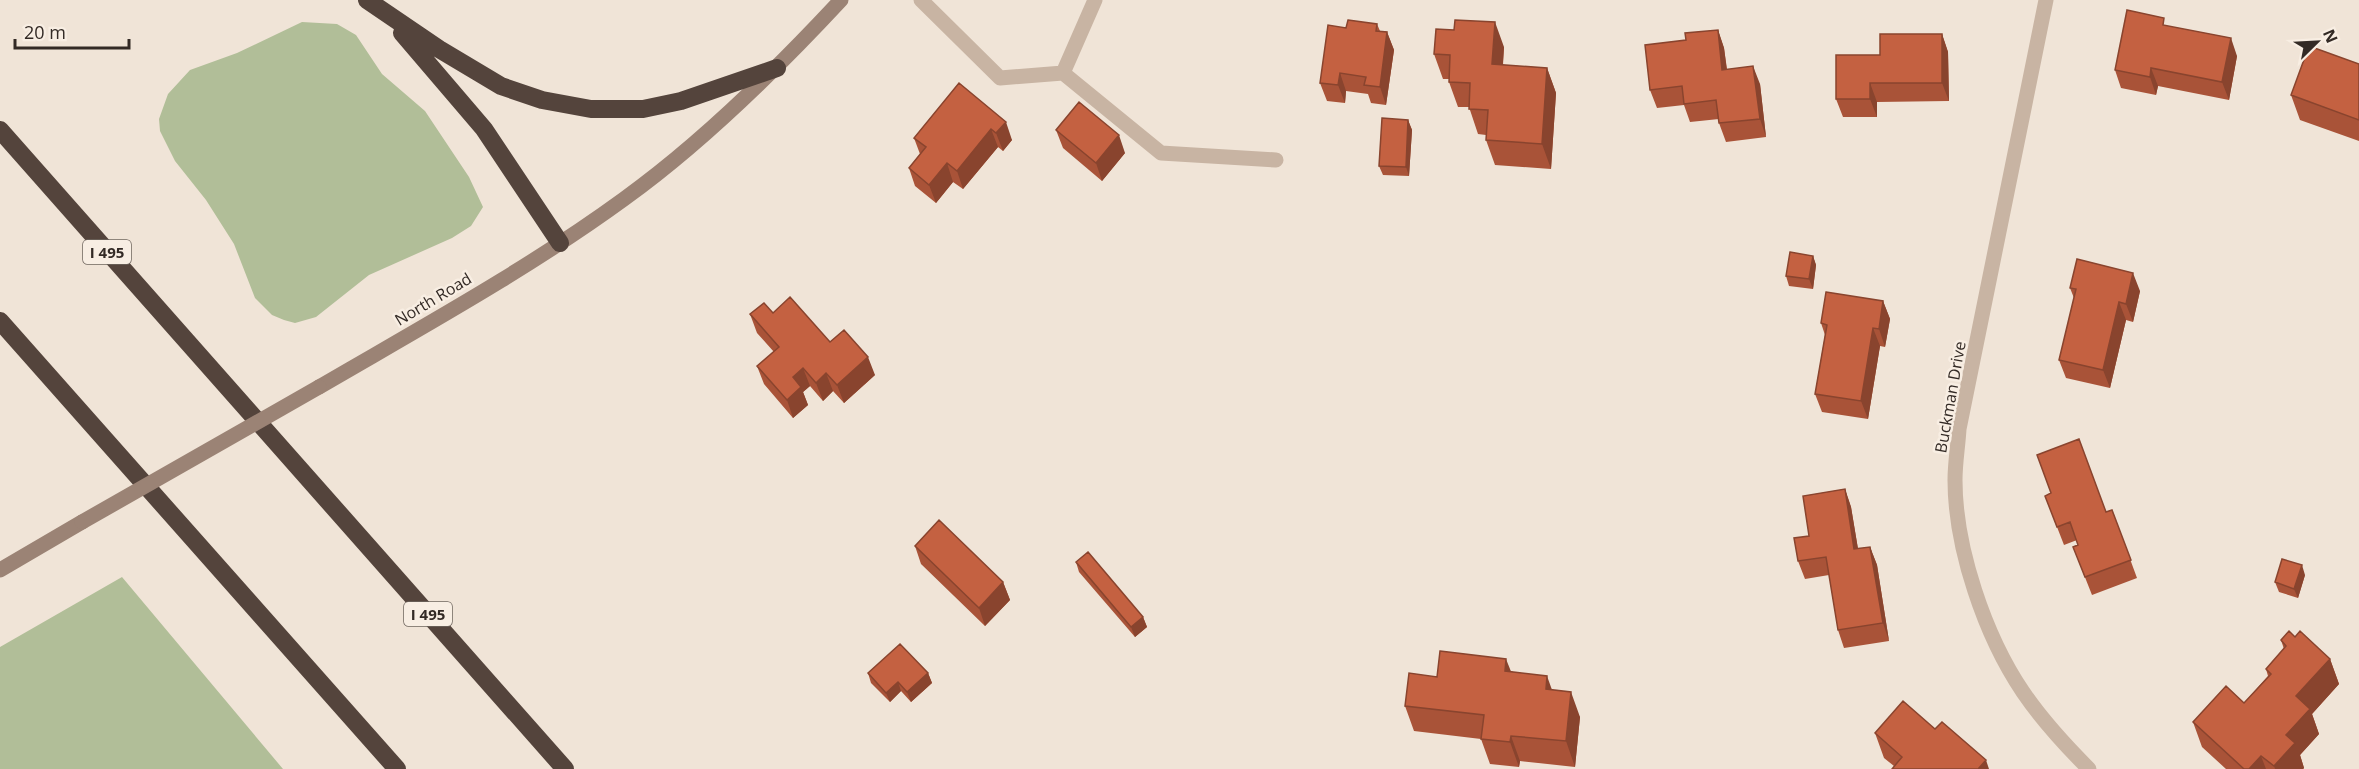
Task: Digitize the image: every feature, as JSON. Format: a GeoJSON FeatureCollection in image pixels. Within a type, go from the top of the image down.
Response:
{"type":"FeatureCollection","features":[{"type":"Feature","properties":{"kind":"highway"},"geometry":{"type":"LineString","coordinates":[[373,4],[439,50],[501,86],[542,100],[591,109],[643,109],[671,103],[724,88],[777,68]]}},
{"type":"Feature","properties":{"kind":"highway"},"geometry":{"type":"LineString","coordinates":[[373,4],[408,39],[462,101],[504,157],[560,243]]}},
{"type":"Feature","properties":{"kind":"highway","name":"I 495"},"geometry":{"type":"LineString","coordinates":[[0,130],[565,769]]}},
{"type":"Feature","properties":{"kind":"highway"},"geometry":{"type":"LineString","coordinates":[[0,321],[397,769]]}},
{"type":"Feature","properties":{"kind":"main road","name":"North Road"},"geometry":{"type":"LineString","coordinates":[[0,570],[319,387],[560,243],[603,214],[647,181],[777,68],[841,0]]}},
{"type":"Feature","properties":{"kind":"street"},"geometry":{"type":"LineString","coordinates":[[921,0],[1000,78],[1063,73],[1161,153],[1276,160]]}},
{"type":"Feature","properties":{"kind":"street"},"geometry":{"type":"LineString","coordinates":[[1063,73],[1095,0]]}},
{"type":"Feature","properties":{"kind":"street","name":"Buckman Drive"},"geometry":{"type":"LineString","coordinates":[[2046,0],[1959,429],[1955,480],[1960,531],[1972,580],[1992,633],[2023,692],[2064,744],[2089,769]]}},
{"type":"Feature","properties":{"kind":"green space"},"geometry":{"type":"Polygon","coordinates":[[[302,22],[337,24],[356,35],[382,74],[425,111],[469,177],[483,207],[471,226],[452,238],[369,275],[316,317],[295,323],[272,315],[255,298],[234,244],[206,200],[175,161],[160,131],[159,119],[168,94],[190,70],[237,53],[302,22]]]}},
{"type":"Feature","properties":{"kind":"green space"},"geometry":{"type":"Polygon","coordinates":[[[122,577],[283,769],[0,769],[0,647],[122,577]]]}},
{"type":"Feature","properties":{"kind":"building"},"geometry":{"type":"Polygon","coordinates":[[[2127,10],[2164,18],[2163,25],[2231,38],[2222,82],[2151,68],[2150,77],[2115,70],[2127,10]]]}},
{"type":"Feature","properties":{"kind":"building"},"geometry":{"type":"Polygon","coordinates":[[[1348,20],[1377,24],[1376,31],[1387,32],[1380,87],[1364,85],[1366,77],[1340,73],[1338,85],[1320,83],[1328,25],[1346,28],[1348,20]]]}},
{"type":"Feature","properties":{"kind":"building"},"geometry":{"type":"Polygon","coordinates":[[[1455,20],[1495,22],[1492,64],[1547,68],[1542,144],[1486,140],[1488,110],[1469,109],[1470,83],[1449,82],[1450,55],[1434,54],[1436,29],[1454,30],[1455,20]]]}},
{"type":"Feature","properties":{"kind":"building"},"geometry":{"type":"Polygon","coordinates":[[[1718,30],[1722,70],[1753,66],[1760,119],[1719,123],[1716,100],[1684,104],[1682,86],[1650,90],[1645,45],[1686,40],[1685,33],[1718,30]]]}},
{"type":"Feature","properties":{"kind":"building"},"geometry":{"type":"Polygon","coordinates":[[[1880,34],[1942,34],[1942,83],[1870,83],[1870,99],[1836,99],[1836,55],[1880,55],[1880,34]]]}},
{"type":"Feature","properties":{"kind":"building"},"geometry":{"type":"Polygon","coordinates":[[[2309,46],[2359,64],[2359,120],[2291,95],[2309,46]]]}},
{"type":"Feature","properties":{"kind":"building"},"geometry":{"type":"Polygon","coordinates":[[[959,83],[1006,122],[996,133],[991,129],[957,171],[947,163],[929,185],[909,168],[926,147],[914,138],[959,83]]]}},
{"type":"Feature","properties":{"kind":"building"},"geometry":{"type":"Polygon","coordinates":[[[1079,102],[1119,135],[1096,163],[1056,130],[1079,102]]]}},
{"type":"Feature","properties":{"kind":"building"},"geometry":{"type":"Polygon","coordinates":[[[1382,118],[1408,120],[1406,167],[1379,166],[1382,118]]]}},
{"type":"Feature","properties":{"kind":"building"},"geometry":{"type":"Polygon","coordinates":[[[1790,252],[1813,256],[1809,279],[1786,276],[1790,252]]]}},
{"type":"Feature","properties":{"kind":"building"},"geometry":{"type":"Polygon","coordinates":[[[2077,259],[2133,273],[2126,304],[2119,302],[2103,370],[2059,360],[2076,289],[2070,288],[2077,259]]]}},
{"type":"Feature","properties":{"kind":"building"},"geometry":{"type":"Polygon","coordinates":[[[1826,292],[1883,301],[1879,329],[1873,328],[1861,401],[1815,394],[1827,325],[1821,323],[1826,292]]]}},
{"type":"Feature","properties":{"kind":"building"},"geometry":{"type":"Polygon","coordinates":[[[790,297],[830,342],[844,330],[868,357],[837,385],[826,373],[816,383],[803,368],[793,377],[801,387],[787,400],[757,366],[779,347],[750,314],[764,303],[773,313],[790,297]]]}},
{"type":"Feature","properties":{"kind":"building"},"geometry":{"type":"Polygon","coordinates":[[[2079,439],[2106,512],[2112,510],[2131,560],[2085,577],[2073,547],[2078,545],[2070,522],[2057,527],[2045,496],[2051,493],[2037,455],[2079,439]]]}},
{"type":"Feature","properties":{"kind":"building"},"geometry":{"type":"Polygon","coordinates":[[[1845,489],[1854,549],[1870,547],[1883,623],[1838,630],[1826,557],[1798,561],[1794,538],[1809,536],[1803,496],[1845,489]]]}},
{"type":"Feature","properties":{"kind":"building"},"geometry":{"type":"Polygon","coordinates":[[[939,520],[1003,582],[979,608],[915,546],[939,520]]]}},
{"type":"Feature","properties":{"kind":"building"},"geometry":{"type":"Polygon","coordinates":[[[1088,552],[1143,617],[1131,627],[1076,562],[1088,552]]]}},
{"type":"Feature","properties":{"kind":"building"},"geometry":{"type":"Polygon","coordinates":[[[2282,559],[2302,565],[2294,589],[2275,582],[2282,559]]]}},
{"type":"Feature","properties":{"kind":"building"},"geometry":{"type":"Polygon","coordinates":[[[2289,631],[2295,637],[2300,631],[2330,659],[2296,696],[2310,709],[2286,735],[2295,743],[2274,766],[2261,756],[2249,769],[2244,769],[2193,722],[2226,686],[2244,703],[2271,674],[2266,669],[2286,646],[2281,640],[2289,631]]]}},
{"type":"Feature","properties":{"kind":"building"},"geometry":{"type":"Polygon","coordinates":[[[900,644],[928,673],[907,692],[898,682],[886,693],[868,673],[900,644]]]}},
{"type":"Feature","properties":{"kind":"building"},"geometry":{"type":"Polygon","coordinates":[[[1440,651],[1506,659],[1505,671],[1547,676],[1546,689],[1571,692],[1566,741],[1511,736],[1510,742],[1481,739],[1484,715],[1405,706],[1409,673],[1437,677],[1440,651]]]}},
{"type":"Feature","properties":{"kind":"building"},"geometry":{"type":"Polygon","coordinates":[[[1903,701],[1935,729],[1942,722],[1986,760],[1980,769],[1892,769],[1902,757],[1875,733],[1903,701]]]}}]}
